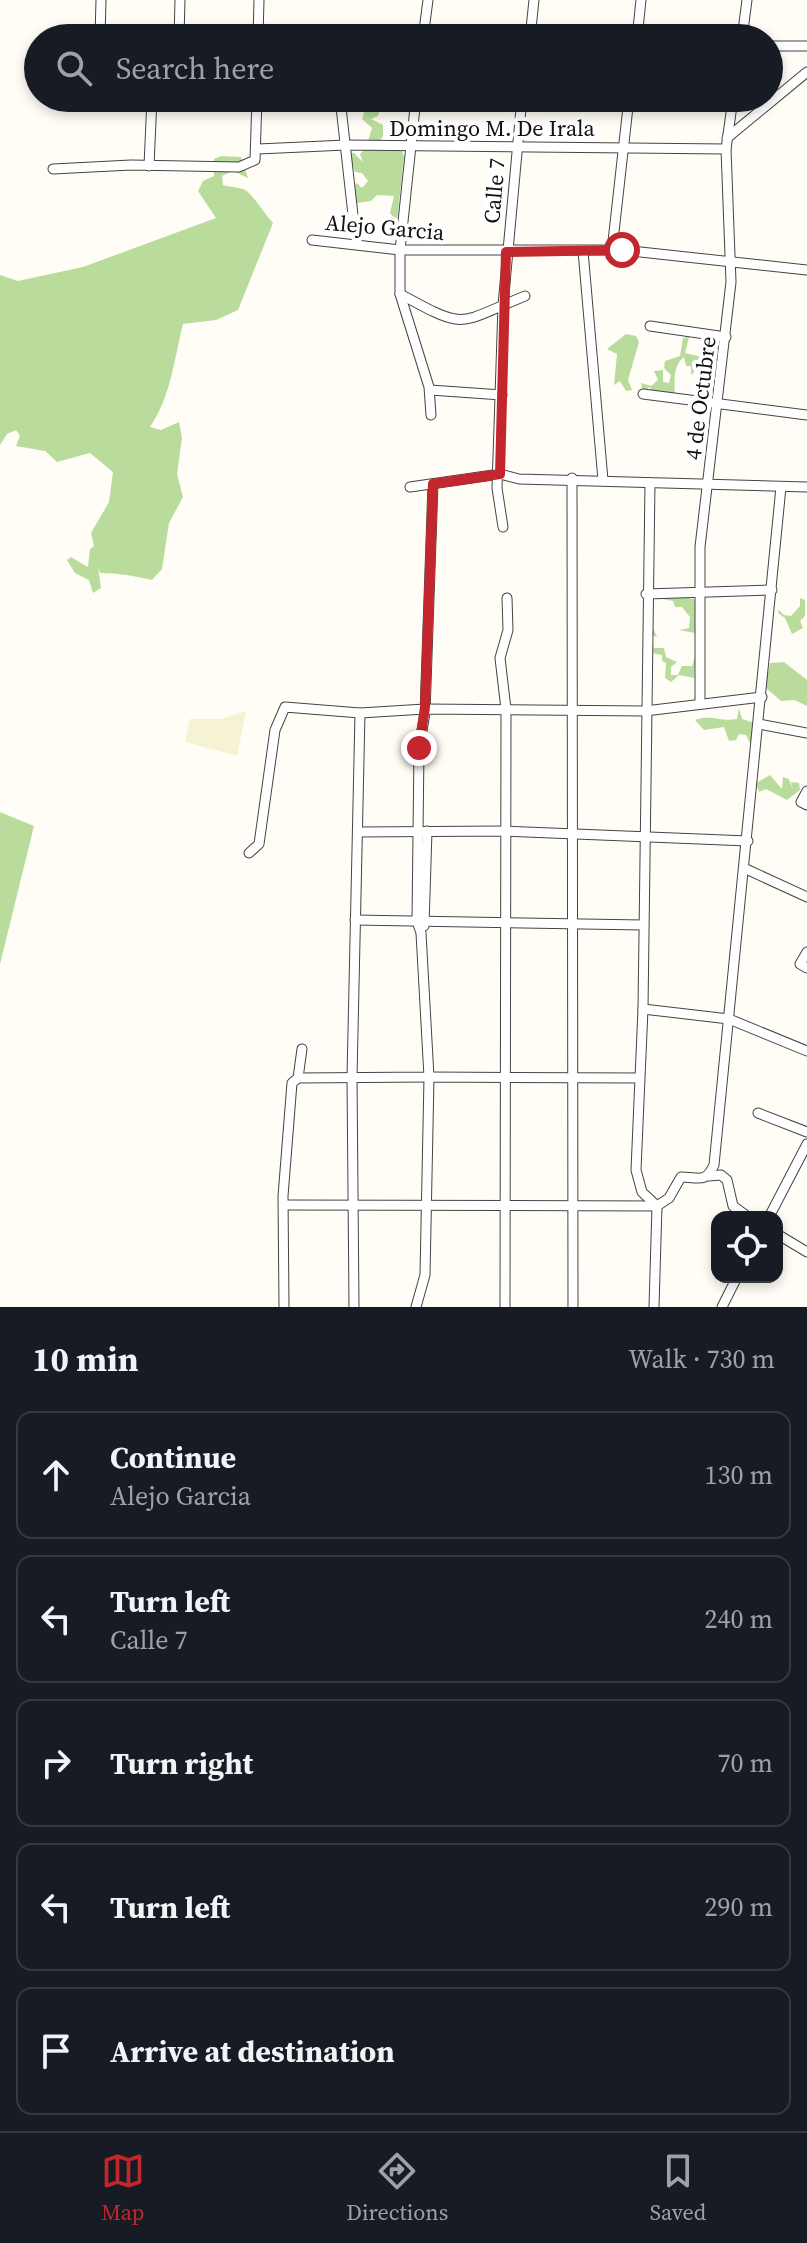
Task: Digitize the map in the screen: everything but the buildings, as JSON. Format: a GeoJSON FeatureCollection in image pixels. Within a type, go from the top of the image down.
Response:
{"type":"FeatureCollection","features":[{"type":"Feature","properties":{"kind":"street"},"geometry":{"type":"LineString","coordinates":[[100,24],[101,0]]}},
{"type":"Feature","properties":{"kind":"street"},"geometry":{"type":"LineString","coordinates":[[179,24],[180,0]]}},
{"type":"Feature","properties":{"kind":"street"},"geometry":{"type":"LineString","coordinates":[[258,24],[259,0]]}},
{"type":"Feature","properties":{"kind":"street"},"geometry":{"type":"LineString","coordinates":[[425,24],[428,0]]}},
{"type":"Feature","properties":{"kind":"street"},"geometry":{"type":"LineString","coordinates":[[531,24],[534,0]]}},
{"type":"Feature","properties":{"kind":"street"},"geometry":{"type":"LineString","coordinates":[[638,24],[641,0]]}},
{"type":"Feature","properties":{"kind":"street"},"geometry":{"type":"LineString","coordinates":[[744,24],[747,0]]}},
{"type":"Feature","properties":{"kind":"street"},"geometry":{"type":"LineString","coordinates":[[783,46],[807,46]]}},
{"type":"Feature","properties":{"kind":"street"},"geometry":{"type":"LineString","coordinates":[[783,92],[807,72]]}},
{"type":"Feature","properties":{"kind":"street"},"geometry":{"type":"LineString","coordinates":[[149,166],[151,112]]}},
{"type":"Feature","properties":{"kind":"street"},"geometry":{"type":"LineString","coordinates":[[53,169],[239,167],[255,160],[258,149],[257,112]]}},
{"type":"Feature","properties":{"kind":"street"},"geometry":{"type":"LineString","coordinates":[[342,112],[354,224]]}},
{"type":"Feature","properties":{"kind":"street"},"geometry":{"type":"LineString","coordinates":[[415,112],[400,250],[400,294],[430,390],[431,415]]}},
{"type":"Feature","properties":{"kind":"street","name":"Calle 7"},"geometry":{"type":"LineString","coordinates":[[503,527],[497,488],[500,474],[503,305],[520,112]]}},
{"type":"Feature","properties":{"kind":"street"},"geometry":{"type":"LineString","coordinates":[[612,250],[627,112]]}},
{"type":"Feature","properties":{"kind":"street","name":"4 de Octubre"},"geometry":{"type":"LineString","coordinates":[[700,703],[699,592],[707,485],[726,337],[731,260],[726,149],[731,112]]}},
{"type":"Feature","properties":{"kind":"street"},"geometry":{"type":"LineString","coordinates":[[727,138],[759,112]]}},
{"type":"Feature","properties":{"kind":"street","name":"Domingo M. De Irala"},"geometry":{"type":"LineString","coordinates":[[258,149],[346,145],[726,149]]}},
{"type":"Feature","properties":{"kind":"street","name":"Alejo Garcia"},"geometry":{"type":"LineString","coordinates":[[312,240],[400,250],[612,250],[807,270]]}},
{"type":"Feature","properties":{"kind":"street"},"geometry":{"type":"LineString","coordinates":[[583,251],[603,480]]}},
{"type":"Feature","properties":{"kind":"street"},"geometry":{"type":"LineString","coordinates":[[400,294],[457,322],[469,322],[525,296]]}},
{"type":"Feature","properties":{"kind":"street"},"geometry":{"type":"LineString","coordinates":[[650,326],[726,337]]}},
{"type":"Feature","properties":{"kind":"street"},"geometry":{"type":"LineString","coordinates":[[430,390],[502,395]]}},
{"type":"Feature","properties":{"kind":"street"},"geometry":{"type":"LineString","coordinates":[[643,394],[807,415]]}},
{"type":"Feature","properties":{"kind":"street"},"geometry":{"type":"LineString","coordinates":[[410,487],[500,474],[519,479],[572,478],[807,487]]}},
{"type":"Feature","properties":{"kind":"street"},"geometry":{"type":"LineString","coordinates":[[572,478],[575,923],[573,1307]]}},
{"type":"Feature","properties":{"kind":"street"},"geometry":{"type":"LineString","coordinates":[[650,483],[646,594],[643,1009],[636,1170],[642,1192],[657,1206],[654,1307]]}},
{"type":"Feature","properties":{"kind":"street"},"geometry":{"type":"LineString","coordinates":[[416,1307],[425,1275],[427,1204],[429,1077],[421,933],[419,748],[425,709],[433,484]]}},
{"type":"Feature","properties":{"kind":"street"},"geometry":{"type":"LineString","coordinates":[[709,1176],[714,1165],[746,869],[781,487]]}},
{"type":"Feature","properties":{"kind":"street"},"geometry":{"type":"LineString","coordinates":[[646,594],[772,590]]}},
{"type":"Feature","properties":{"kind":"street"},"geometry":{"type":"LineString","coordinates":[[505,1307],[506,709],[500,658],[508,630],[507,598]]}},
{"type":"Feature","properties":{"kind":"street"},"geometry":{"type":"LineString","coordinates":[[249,853],[259,844],[275,730],[281,713],[291,706],[360,713],[506,709],[574,713],[645,711],[762,697]]}},
{"type":"Feature","properties":{"kind":"street"},"geometry":{"type":"LineString","coordinates":[[354,1307],[352,1077],[360,713]]}},
{"type":"Feature","properties":{"kind":"street"},"geometry":{"type":"LineString","coordinates":[[759,724],[807,733]]}},
{"type":"Feature","properties":{"kind":"street"},"geometry":{"type":"LineString","coordinates":[[807,791],[801,802],[807,805]]}},
{"type":"Feature","properties":{"kind":"street"},"geometry":{"type":"LineString","coordinates":[[358,832],[504,831],[748,841]]}},
{"type":"Feature","properties":{"kind":"street"},"geometry":{"type":"LineString","coordinates":[[746,869],[807,897]]}},
{"type":"Feature","properties":{"kind":"street"},"geometry":{"type":"LineString","coordinates":[[355,920],[643,925]]}},
{"type":"Feature","properties":{"kind":"street"},"geometry":{"type":"LineString","coordinates":[[807,952],[800,964],[807,968]]}},
{"type":"Feature","properties":{"kind":"street"},"geometry":{"type":"LineString","coordinates":[[643,1009],[729,1019],[807,1051]]}},
{"type":"Feature","properties":{"kind":"street"},"geometry":{"type":"LineString","coordinates":[[298,1078],[302,1049]]}},
{"type":"Feature","properties":{"kind":"street"},"geometry":{"type":"LineString","coordinates":[[284,1307],[284,1205],[292,1083],[298,1078],[639,1078]]}},
{"type":"Feature","properties":{"kind":"street"},"geometry":{"type":"LineString","coordinates":[[758,1113],[807,1132]]}},
{"type":"Feature","properties":{"kind":"street"},"geometry":{"type":"LineString","coordinates":[[772,1211],[807,1144]]}},
{"type":"Feature","properties":{"kind":"street"},"geometry":{"type":"LineString","coordinates":[[284,1205],[657,1206],[669,1198],[681,1177],[700,1181],[721,1175],[727,1180],[733,1206],[740,1211]]}},
{"type":"Feature","properties":{"kind":"street"},"geometry":{"type":"LineString","coordinates":[[783,1238],[807,1252]]}},
{"type":"Feature","properties":{"kind":"street"},"geometry":{"type":"LineString","coordinates":[[722,1307],[734,1283]]}},
{"type":"Feature","properties":{"kind":"shaded area"},"geometry":{"type":"Polygon","coordinates":[[[246,711],[237,756],[185,742],[190,719],[221,719],[246,711]]]}},
{"type":"Feature","properties":{"kind":"green space"},"geometry":{"type":"Polygon","coordinates":[[[364,112],[379,112],[371,119],[383,125],[383,136],[378,144],[368,141],[372,128],[362,119],[364,112]]]}},
{"type":"Feature","properties":{"kind":"green space"},"geometry":{"type":"Polygon","coordinates":[[[366,148],[402,151],[404,157],[397,221],[390,213],[394,196],[377,195],[371,201],[357,203],[354,186],[357,183],[362,188],[368,181],[362,173],[355,172],[349,153],[354,153],[363,162],[360,154],[366,148]]]}},
{"type":"Feature","properties":{"kind":"green space"},"geometry":{"type":"Polygon","coordinates":[[[221,156],[241,157],[248,178],[233,171],[222,176],[223,185],[247,191],[273,223],[238,310],[216,320],[183,324],[167,390],[150,427],[161,430],[179,422],[182,438],[177,474],[183,497],[169,523],[162,569],[152,580],[100,573],[98,567],[101,588],[93,593],[89,580],[75,573],[67,560],[71,557],[88,567],[90,549],[94,546],[91,533],[109,502],[113,472],[90,453],[57,462],[45,451],[16,446],[20,436],[16,430],[7,434],[0,445],[0,275],[18,281],[83,267],[216,218],[198,191],[203,181],[214,176],[214,159],[221,156]]]}},
{"type":"Feature","properties":{"kind":"green space"},"geometry":{"type":"Polygon","coordinates":[[[626,334],[636,336],[639,342],[628,380],[632,390],[626,391],[620,381],[614,385],[617,354],[607,349],[626,334]]]}},
{"type":"Feature","properties":{"kind":"green space"},"geometry":{"type":"Polygon","coordinates":[[[689,337],[685,353],[702,357],[704,362],[691,375],[691,366],[686,366],[684,357],[681,360],[675,372],[675,393],[652,392],[650,387],[643,391],[641,383],[651,386],[658,380],[654,371],[663,370],[663,382],[669,383],[671,375],[664,368],[665,361],[680,356],[683,338],[689,337]]]}},
{"type":"Feature","properties":{"kind":"green space"},"geometry":{"type":"Polygon","coordinates":[[[668,595],[694,599],[697,610],[695,633],[679,630],[689,628],[690,617],[682,607],[675,607],[673,601],[662,599],[668,595]]]}},
{"type":"Feature","properties":{"kind":"green space"},"geometry":{"type":"Polygon","coordinates":[[[800,598],[805,600],[805,616],[800,621],[803,628],[792,634],[785,618],[778,613],[779,610],[791,616],[800,606],[800,598]]]}},
{"type":"Feature","properties":{"kind":"green space"},"geometry":{"type":"Polygon","coordinates":[[[653,628],[657,637],[651,635],[650,639],[654,648],[664,648],[666,657],[677,662],[671,667],[671,675],[678,675],[682,666],[692,666],[695,657],[694,678],[679,675],[671,682],[665,678],[666,663],[662,661],[662,655],[647,652],[649,631],[653,628]]]}},
{"type":"Feature","properties":{"kind":"green space"},"geometry":{"type":"Polygon","coordinates":[[[784,662],[807,680],[807,706],[794,700],[781,701],[765,687],[770,663],[784,662]]]}},
{"type":"Feature","properties":{"kind":"green space"},"geometry":{"type":"Polygon","coordinates":[[[739,708],[742,719],[752,722],[752,747],[746,735],[739,734],[736,740],[729,741],[724,727],[704,730],[695,720],[737,719],[739,708]]]}},
{"type":"Feature","properties":{"kind":"green space"},"geometry":{"type":"Polygon","coordinates":[[[770,775],[782,789],[783,777],[789,779],[793,790],[791,782],[799,783],[800,790],[787,800],[766,789],[759,792],[756,783],[770,775]]]}},
{"type":"Feature","properties":{"kind":"green space"},"geometry":{"type":"Polygon","coordinates":[[[0,812],[34,826],[0,964],[0,812]]]}},
{"type":"Feature","properties":{"kind":"route"},"geometry":{"type":"LineString","coordinates":[[419,748],[425,707],[433,484],[500,474],[506,252],[622,250]]}}]}
